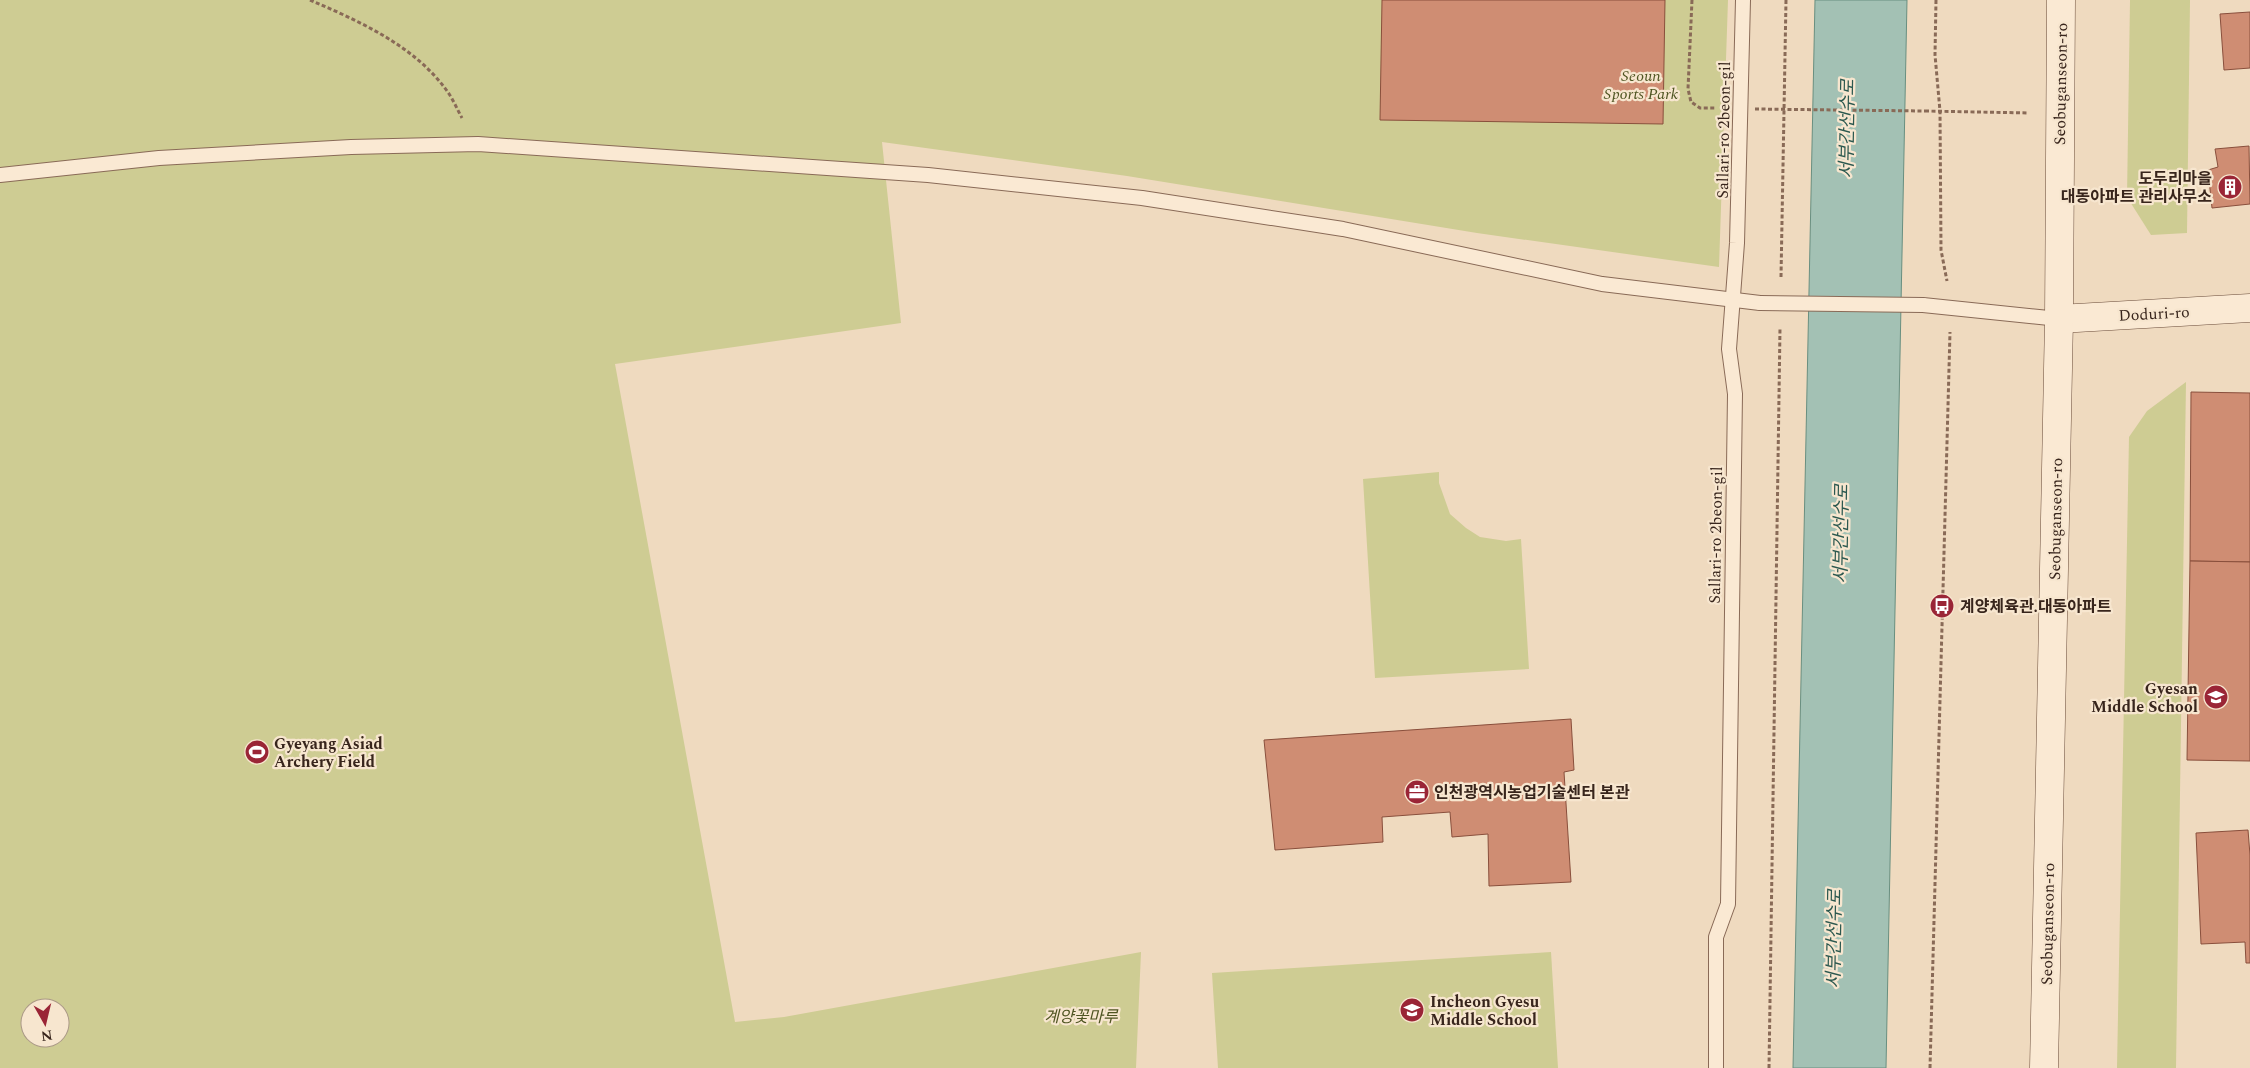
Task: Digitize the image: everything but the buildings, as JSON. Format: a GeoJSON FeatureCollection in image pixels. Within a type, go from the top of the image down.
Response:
{"type":"FeatureCollection","features":[{"type":"Feature","properties":{"kind":"main road","name":"Seobuganseon-ro"},"geometry":{"type":"LineString","coordinates":[[2044,1068],[2059,318],[2061,0]]}},
{"type":"Feature","properties":{"kind":"main road","name":"Doduri-ro"},"geometry":{"type":"LineString","coordinates":[[2059,318],[2250,308]]}},
{"type":"Feature","properties":{"kind":"lane","name":"Sallari-ro 2beon-gil"},"geometry":{"type":"LineString","coordinates":[[1716,1068],[1716,937],[1728,904],[1735,394],[1729,349],[1737,243],[1743,0]]}},
{"type":"Feature","properties":{"kind":"lane"},"geometry":{"type":"LineString","coordinates":[[0,175],[159,158],[351,147],[478,144],[928,175],[1142,198],[1343,229],[1602,284],[1732,301],[1760,304],[1923,305],[2059,318]]}},
{"type":"Feature","properties":{"kind":"path"},"geometry":{"type":"LineString","coordinates":[[310,0],[358,21],[418,60],[446,90],[478,144]]}},
{"type":"Feature","properties":{"kind":"path"},"geometry":{"type":"LineString","coordinates":[[1692,0],[1688,89],[1691,102],[1700,108],[1741,108]]}},
{"type":"Feature","properties":{"kind":"path"},"geometry":{"type":"LineString","coordinates":[[1781,280],[1786,0]]}},
{"type":"Feature","properties":{"kind":"path"},"geometry":{"type":"LineString","coordinates":[[1930,1068],[1948,359],[1952,308],[1941,250],[1940,111],[1935,55],[1936,0]]}},
{"type":"Feature","properties":{"kind":"path"},"geometry":{"type":"LineString","coordinates":[[1755,109],[2059,113]]}},
{"type":"Feature","properties":{"kind":"path"},"geometry":{"type":"LineString","coordinates":[[1769,1068],[1781,319]]}},
{"type":"Feature","properties":{"kind":"green space"},"geometry":{"type":"Polygon","coordinates":[[[0,0],[1728,0],[1719,267],[1477,233],[1127,176],[882,142],[901,323],[615,364],[735,1022],[784,1017],[1141,952],[1136,1068],[0,1068],[0,0]]]}},
{"type":"Feature","properties":{"kind":"green space"},"geometry":{"type":"Polygon","coordinates":[[[2130,0],[2190,0],[2187,233],[2151,235],[2127,197],[2130,0]]]}},
{"type":"Feature","properties":{"kind":"green space"},"geometry":{"type":"Polygon","coordinates":[[[2186,382],[2176,1068],[2117,1068],[2129,437],[2147,411],[2186,382]]]}},
{"type":"Feature","properties":{"kind":"green space"},"geometry":{"type":"Polygon","coordinates":[[[1439,472],[1439,483],[1450,514],[1466,528],[1480,537],[1506,541],[1521,539],[1529,669],[1375,678],[1363,479],[1439,472]]]}},
{"type":"Feature","properties":{"kind":"green space"},"geometry":{"type":"Polygon","coordinates":[[[1551,952],[1558,1068],[1218,1068],[1212,973],[1551,952]]]}},
{"type":"Feature","properties":{"kind":"water","name":"서부간선수로"},"geometry":{"type":"Polygon","coordinates":[[[1815,0],[1907,0],[1886,1068],[1793,1068],[1815,0]]]}},
{"type":"Feature","properties":{"kind":"place","name":"도두리마을 대동아파트 관리사무소"},"geometry":{"type":"Point","coordinates":[2230,187]}},
{"type":"Feature","properties":{"kind":"place","name":"계양체육관.대동아파트"},"geometry":{"type":"Point","coordinates":[1942,606]}},
{"type":"Feature","properties":{"kind":"place","name":"Gyesan Middle School"},"geometry":{"type":"Point","coordinates":[2216,697]}},
{"type":"Feature","properties":{"kind":"place","name":"Gyeyang Asiad Archery Field"},"geometry":{"type":"Point","coordinates":[257,752]}},
{"type":"Feature","properties":{"kind":"place","name":"인천광역시농업기술센터 본관"},"geometry":{"type":"Point","coordinates":[1417,792]}},
{"type":"Feature","properties":{"kind":"place","name":"Incheon Gyesu Middle School"},"geometry":{"type":"Point","coordinates":[1412,1010]}},
{"type":"Feature","properties":{"kind":"park label","name":"Seoun Sports Park"},"geometry":{"type":"Point","coordinates":[1641,84]}},
{"type":"Feature","properties":{"kind":"park label","name":"계양꽃마루"},"geometry":{"type":"Point","coordinates":[1081,1016]}}]}
